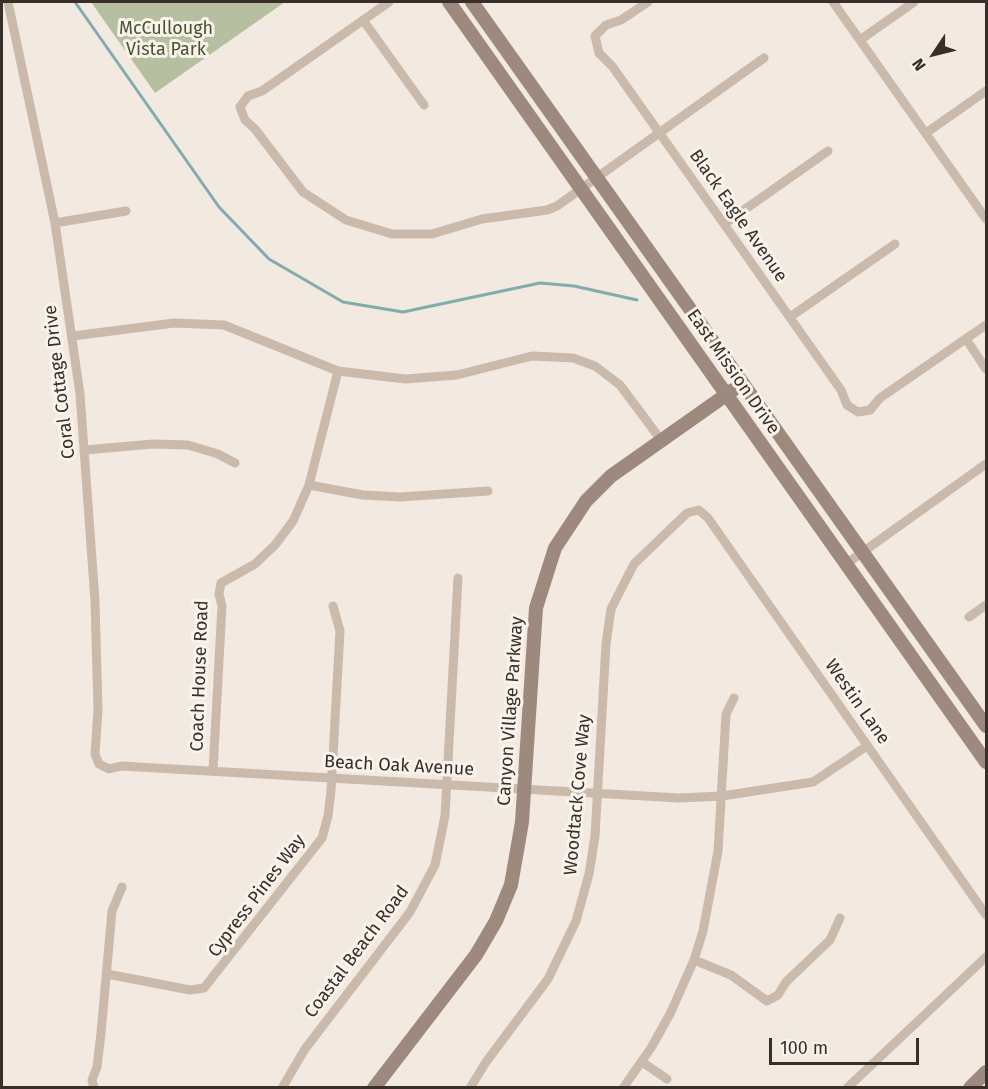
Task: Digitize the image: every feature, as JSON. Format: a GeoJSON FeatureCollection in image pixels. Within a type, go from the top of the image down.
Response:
{"type":"FeatureCollection","features":[{"type":"Feature","properties":{"kind":"street","name":"Coral Cottage Drive"},"geometry":{"type":"LineString","coordinates":[[8,2],[56,224],[73,336],[86,450],[97,662],[95,754],[99,764]]}},
{"type":"Feature","properties":{"kind":"street"},"geometry":{"type":"LineString","coordinates":[[389,2],[262,91],[248,96],[240,107],[245,120],[255,129],[303,192],[334,215],[378,231],[407,235],[432,234],[501,215],[547,210],[565,202],[596,176],[764,58]]}},
{"type":"Feature","properties":{"kind":"street","name":"East Mission Drive"},"geometry":{"type":"LineString","coordinates":[[449,2],[987,762]]}},
{"type":"Feature","properties":{"kind":"street","name":"East Mission Drive"},"geometry":{"type":"LineString","coordinates":[[472,2],[987,726]]}},
{"type":"Feature","properties":{"kind":"street","name":"Black Eagle Avenue"},"geometry":{"type":"LineString","coordinates":[[648,2],[621,20],[606,25],[595,36],[599,53],[612,66],[790,317],[841,390],[847,405],[858,412],[870,410],[880,398],[966,339]]}},
{"type":"Feature","properties":{"kind":"street"},"geometry":{"type":"LineString","coordinates":[[833,2],[987,219]]}},
{"type":"Feature","properties":{"kind":"street"},"geometry":{"type":"LineString","coordinates":[[860,40],[914,2]]}},
{"type":"Feature","properties":{"kind":"street"},"geometry":{"type":"LineString","coordinates":[[363,20],[423,105]]}},
{"type":"Feature","properties":{"kind":"street"},"geometry":{"type":"LineString","coordinates":[[926,133],[987,91]]}},
{"type":"Feature","properties":{"kind":"street"},"geometry":{"type":"LineString","coordinates":[[724,224],[828,151]]}},
{"type":"Feature","properties":{"kind":"street"},"geometry":{"type":"LineString","coordinates":[[56,224],[126,211]]}},
{"type":"Feature","properties":{"kind":"street"},"geometry":{"type":"LineString","coordinates":[[790,317],[895,244]]}},
{"type":"Feature","properties":{"kind":"street"},"geometry":{"type":"LineString","coordinates":[[73,336],[174,322],[224,325],[338,372],[376,377],[432,378],[473,372],[532,356],[573,358],[595,366],[620,385],[661,440]]}},
{"type":"Feature","properties":{"kind":"street"},"geometry":{"type":"LineString","coordinates":[[987,325],[966,339],[987,369]]}},
{"type":"Feature","properties":{"kind":"street","name":"Coach House Road"},"geometry":{"type":"LineString","coordinates":[[213,771],[222,606],[219,594],[220,583],[255,564],[275,545],[293,521],[309,485],[338,372]]}},
{"type":"Feature","properties":{"kind":"street","name":"Canyon Village Parkway"},"geometry":{"type":"LineString","coordinates":[[374,1088],[476,956],[496,921],[516,866],[525,789],[533,633],[540,589],[547,566],[564,532],[586,501],[611,476],[742,383]]}},
{"type":"Feature","properties":{"kind":"street"},"geometry":{"type":"LineString","coordinates":[[86,450],[172,443],[204,448],[235,463]]}},
{"type":"Feature","properties":{"kind":"street"},"geometry":{"type":"LineString","coordinates":[[846,564],[987,464]]}},
{"type":"Feature","properties":{"kind":"street"},"geometry":{"type":"LineString","coordinates":[[309,485],[381,497],[442,496],[488,490]]}},
{"type":"Feature","properties":{"kind":"street","name":"Westin Lane"},"geometry":{"type":"LineString","coordinates":[[699,510],[708,518],[987,915]]}},
{"type":"Feature","properties":{"kind":"street","name":"Woodtack Cove Way"},"geometry":{"type":"LineString","coordinates":[[470,1088],[486,1062],[544,986],[567,942],[589,874],[598,794],[606,644],[611,609],[627,574],[643,553],[687,513],[699,510]]}},
{"type":"Feature","properties":{"kind":"street","name":"Coastal Beach Road"},"geometry":{"type":"LineString","coordinates":[[282,1088],[305,1049],[425,890],[439,852],[445,816],[458,579]]}},
{"type":"Feature","properties":{"kind":"street"},"geometry":{"type":"LineString","coordinates":[[969,617],[987,604]]}},
{"type":"Feature","properties":{"kind":"street","name":"Cypress Pines Way"},"geometry":{"type":"LineString","coordinates":[[107,975],[190,990],[204,988],[322,838],[328,816],[332,778],[340,631],[333,606]]}},
{"type":"Feature","properties":{"kind":"street"},"geometry":{"type":"LineString","coordinates":[[623,1088],[642,1062],[670,1014],[694,960],[713,884],[722,796],[726,714],[734,698]]}},
{"type":"Feature","properties":{"kind":"street","name":"Beach Oak Avenue"},"geometry":{"type":"LineString","coordinates":[[99,764],[109,770],[121,766],[679,798],[722,796],[813,782],[867,746]]}},
{"type":"Feature","properties":{"kind":"street"},"geometry":{"type":"LineString","coordinates":[[94,1088],[92,1080],[97,1067],[112,911],[122,887]]}},
{"type":"Feature","properties":{"kind":"street"},"geometry":{"type":"LineString","coordinates":[[694,960],[732,975],[767,1001],[777,995],[786,982],[830,940],[840,918]]}},
{"type":"Feature","properties":{"kind":"street"},"geometry":{"type":"LineString","coordinates":[[847,1088],[987,957]]}},
{"type":"Feature","properties":{"kind":"street"},"geometry":{"type":"LineString","coordinates":[[642,1062],[667,1078]]}},
{"type":"Feature","properties":{"kind":"street"},"geometry":{"type":"LineString","coordinates":[[970,1088],[987,1072]]}},
{"type":"Feature","properties":{"kind":"green space","name":"McCullough Vista Park"},"geometry":{"type":"Polygon","coordinates":[[[91,2],[285,2],[155,93],[91,2]]]}},
{"type":"Feature","properties":{"kind":"waterway"},"geometry":{"type":"LineString","coordinates":[[75,2],[219,207],[269,259],[343,302],[403,312],[540,283],[574,286],[637,300]]}}]}
